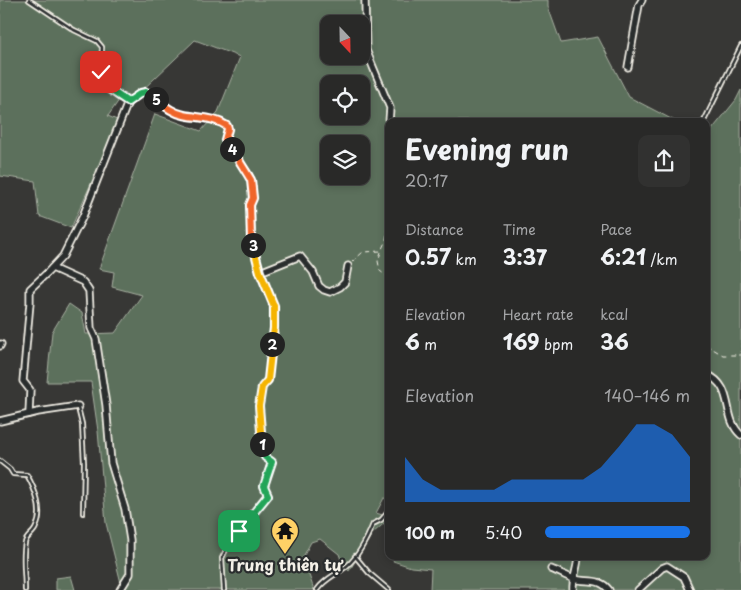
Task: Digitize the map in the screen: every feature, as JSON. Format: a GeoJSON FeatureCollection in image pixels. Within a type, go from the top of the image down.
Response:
{"type":"FeatureCollection","features":[{"type":"Feature","properties":{"kind":"street"},"geometry":{"type":"LineString","coordinates":[[365,0],[366,50],[390,108],[389,118]]}},
{"type":"Feature","properties":{"kind":"street"},"geometry":{"type":"LineString","coordinates":[[628,67],[639,5],[642,0]]}},
{"type":"Feature","properties":{"kind":"street"},"geometry":{"type":"LineString","coordinates":[[29,414],[30,390],[23,381],[30,289],[63,256],[83,216],[128,102],[141,93],[146,92],[171,111],[219,121],[227,126],[225,140],[251,180],[253,198],[250,205],[251,238],[260,272],[274,306],[274,328],[268,380]]}},
{"type":"Feature","properties":{"kind":"street"},"geometry":{"type":"LineString","coordinates":[[260,272],[300,256],[313,272],[319,286],[330,292],[345,282],[348,266]]}},
{"type":"Feature","properties":{"kind":"street"},"geometry":{"type":"LineString","coordinates":[[52,268],[82,282],[89,291],[91,328],[96,339],[99,358],[112,463],[125,509],[130,540],[130,574],[120,590]]}},
{"type":"Feature","properties":{"kind":"street"},"geometry":{"type":"LineString","coordinates":[[710,376],[716,378],[722,386],[732,425],[741,435]]}},
{"type":"Feature","properties":{"kind":"street"},"geometry":{"type":"LineString","coordinates":[[0,421],[78,406]]}},
{"type":"Feature","properties":{"kind":"street"},"geometry":{"type":"LineString","coordinates":[[573,590],[573,579],[578,560]]}},
{"type":"Feature","properties":{"kind":"street"},"geometry":{"type":"LineString","coordinates":[[638,590],[662,568],[667,566],[684,577],[690,590]]}},
{"type":"Feature","properties":{"kind":"street"},"geometry":{"type":"LineString","coordinates":[[551,569],[573,579],[581,581],[595,580],[608,590]]}},
{"type":"Feature","properties":{"kind":"lane"},"geometry":{"type":"LineString","coordinates":[[29,0],[74,30],[97,41],[102,47],[101,72],[103,85],[128,102]]}},
{"type":"Feature","properties":{"kind":"lane"},"geometry":{"type":"LineString","coordinates":[[705,118],[741,46]]}},
{"type":"Feature","properties":{"kind":"lane"},"geometry":{"type":"LineString","coordinates":[[78,406],[82,424],[84,463],[83,513]]}},
{"type":"Feature","properties":{"kind":"lane"},"geometry":{"type":"LineString","coordinates":[[224,590],[222,558],[227,548],[268,495],[264,486],[272,462],[265,457]]}},
{"type":"Feature","properties":{"kind":"lane"},"geometry":{"type":"LineString","coordinates":[[0,461],[13,474],[27,475],[36,494],[39,510],[38,521],[36,528],[26,539],[23,558],[25,590]]}},
{"type":"Feature","properties":{"kind":"lane"},"geometry":{"type":"LineString","coordinates":[[317,590],[322,582],[349,564],[367,540],[373,524],[385,516]]}},
{"type":"Feature","properties":{"kind":"lane"},"geometry":{"type":"LineString","coordinates":[[355,556],[369,573],[389,590]]}},
{"type":"Feature","properties":{"kind":"path"},"geometry":{"type":"LineString","coordinates":[[385,242],[378,261],[380,271],[385,275]]}},
{"type":"Feature","properties":{"kind":"path"},"geometry":{"type":"LineString","coordinates":[[348,266],[363,252],[381,251]]}},
{"type":"Feature","properties":{"kind":"path"},"geometry":{"type":"LineString","coordinates":[[710,347],[724,355],[741,355]]}},
{"type":"Feature","properties":{"kind":"path"},"geometry":{"type":"LineString","coordinates":[[265,457],[259,406],[262,387],[268,380]]}},
{"type":"Feature","properties":{"kind":"green space"},"geometry":{"type":"Polygon","coordinates":[[[0,0],[548,0],[548,7],[561,43],[598,37],[629,97],[669,118],[385,118],[385,498],[376,513],[385,516],[385,522],[373,533],[349,571],[343,565],[339,554],[320,539],[311,542],[303,557],[314,590],[120,590],[121,583],[106,523],[98,431],[91,382],[47,382],[52,332],[69,304],[82,313],[86,334],[115,333],[142,295],[112,287],[114,272],[99,269],[155,114],[201,131],[218,112],[240,57],[195,40],[134,98],[124,93],[108,116],[119,121],[71,228],[39,216],[35,181],[0,176],[0,0]]]}},
{"type":"Feature","properties":{"kind":"green space"},"geometry":{"type":"Polygon","coordinates":[[[741,90],[741,590],[430,590],[431,569],[411,567],[394,560],[710,560],[710,132],[736,100],[741,90]]]}},
{"type":"Feature","properties":{"kind":"green space"},"geometry":{"type":"Polygon","coordinates":[[[71,576],[75,590],[56,590],[56,578],[71,576]]]}},
{"type":"Feature","properties":{"kind":"place","name":"Trung thiên tự"},"geometry":{"type":"Point","coordinates":[285,555]}},
{"type":"Feature","properties":{"kind":"route"},"geometry":{"type":"LineString","coordinates":[[101,72],[103,85],[128,102],[141,93],[146,92],[171,111],[219,121],[227,126],[225,140],[251,180],[253,198],[250,205],[251,238],[260,272],[274,306],[274,328],[268,380],[262,387],[259,406],[265,457],[272,462],[264,486],[268,495],[239,531]]}}]}
